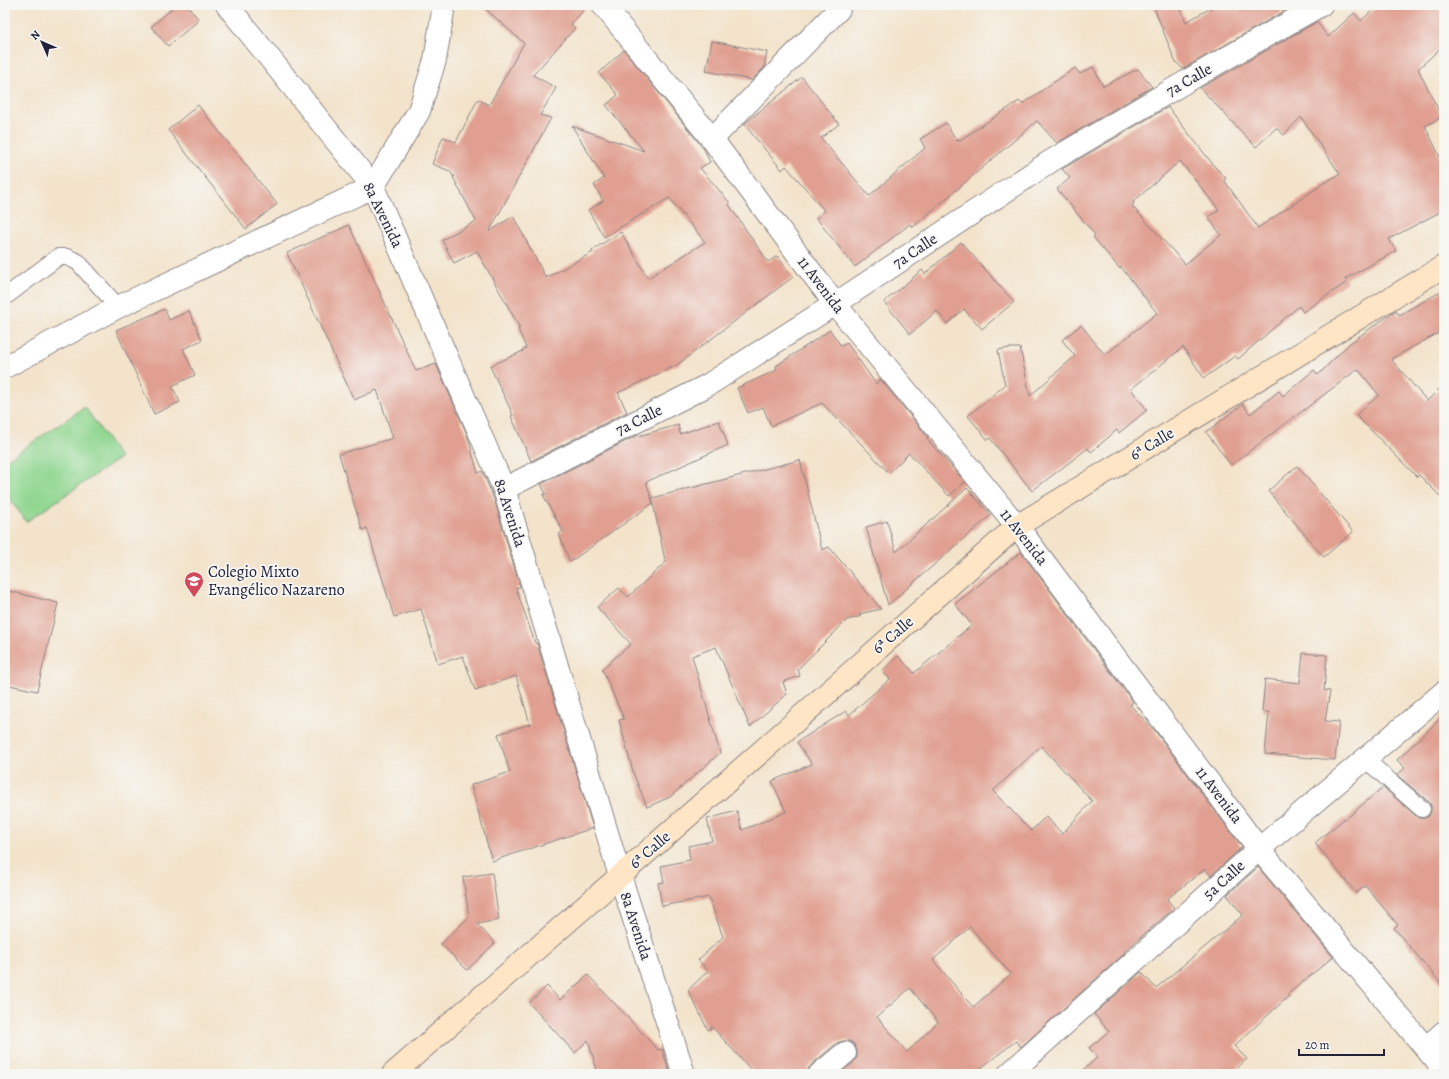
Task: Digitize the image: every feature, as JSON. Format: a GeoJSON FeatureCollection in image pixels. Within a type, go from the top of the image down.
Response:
{"type":"FeatureCollection","features":[{"type":"Feature","properties":{"kind":"main road","name":"6ª Calle"},"geometry":{"type":"LineString","coordinates":[[393,1074],[1017,526],[1444,266]]}},
{"type":"Feature","properties":{"kind":"street","name":"8a Avenida"},"geometry":{"type":"LineString","coordinates":[[227,5],[373,187],[504,489],[620,876],[684,1074]]}},
{"type":"Feature","properties":{"kind":"street"},"geometry":{"type":"LineString","coordinates":[[5,367],[118,307],[373,187],[419,111],[435,60],[444,5]]}},
{"type":"Feature","properties":{"kind":"street","name":"11 Avenida"},"geometry":{"type":"LineString","coordinates":[[603,5],[712,139],[835,304],[1017,526],[1259,848],[1444,1070]]}},
{"type":"Feature","properties":{"kind":"street","name":"7a Calle"},"geometry":{"type":"LineString","coordinates":[[504,489],[708,385],[835,304],[1050,161],[1216,64],[1321,5]]}},
{"type":"Feature","properties":{"kind":"street"},"geometry":{"type":"LineString","coordinates":[[712,139],[840,9]]}},
{"type":"Feature","properties":{"kind":"street","name":"5a Calle"},"geometry":{"type":"LineString","coordinates":[[1010,1074],[1259,848],[1444,692]]}},
{"type":"Feature","properties":{"kind":"street"},"geometry":{"type":"LineString","coordinates":[[1426,1048],[1444,1032]]}},
{"type":"Feature","properties":{"kind":"street"},"geometry":{"type":"LineString","coordinates":[[820,1074],[845,1053]]}},
{"type":"Feature","properties":{"kind":"lane"},"geometry":{"type":"LineString","coordinates":[[5,297],[58,257],[67,257],[78,262],[118,307]]}},
{"type":"Feature","properties":{"kind":"lane"},"geometry":{"type":"LineString","coordinates":[[1365,759],[1422,809]]}},
{"type":"Feature","properties":{"kind":"green space"},"geometry":{"type":"Polygon","coordinates":[[[85,407],[120,458],[26,522],[5,491],[5,461],[85,407]]]}},
{"type":"Feature","properties":{"kind":"building"},"geometry":{"type":"Polygon","coordinates":[[[176,5],[187,5],[199,20],[168,46],[151,27],[176,5]]]}},
{"type":"Feature","properties":{"kind":"building"},"geometry":{"type":"Polygon","coordinates":[[[481,5],[588,5],[571,24],[575,28],[533,75],[556,88],[540,115],[551,118],[489,232],[513,216],[546,278],[593,252],[592,250],[621,232],[648,278],[705,242],[669,198],[604,237],[588,210],[603,201],[594,185],[604,178],[572,126],[644,151],[606,105],[618,95],[599,73],[624,50],[704,149],[710,162],[700,168],[730,203],[729,205],[768,262],[777,256],[793,277],[677,365],[618,393],[627,412],[531,461],[511,416],[513,415],[490,366],[523,351],[522,350],[526,348],[518,329],[520,328],[477,251],[454,263],[442,240],[476,221],[453,177],[455,176],[453,176],[450,171],[432,164],[443,137],[456,142],[478,99],[489,105],[524,43],[481,5]]]}},
{"type":"Feature","properties":{"kind":"building"},"geometry":{"type":"Polygon","coordinates":[[[1153,5],[1179,5],[1186,22],[1216,5],[1295,5],[1183,69],[1175,61],[1153,5]]]}},
{"type":"Feature","properties":{"kind":"building"},"geometry":{"type":"Polygon","coordinates":[[[1378,5],[1444,5],[1444,45],[1418,69],[1442,117],[1425,126],[1444,165],[1444,210],[1389,239],[1396,251],[1345,279],[1347,282],[1303,312],[1299,306],[1238,359],[1235,356],[1204,378],[1183,347],[1131,389],[1147,410],[1119,433],[1117,430],[1091,452],[1088,448],[1032,491],[990,438],[988,440],[968,416],[1005,385],[998,350],[1020,348],[1030,396],[1075,356],[1062,340],[1081,325],[1105,355],[1157,313],[1121,267],[1120,269],[1093,237],[1095,235],[1057,189],[1070,178],[1062,169],[1168,107],[1215,167],[1226,178],[1224,180],[1258,228],[1320,185],[1340,174],[1301,117],[1284,135],[1276,128],[1256,147],[1200,88],[1317,22],[1328,37],[1354,13],[1361,21],[1378,5]],[[1180,161],[1133,202],[1134,204],[1132,206],[1185,264],[1221,235],[1208,217],[1219,210],[1180,161]]]}},
{"type":"Feature","properties":{"kind":"building"},"geometry":{"type":"Polygon","coordinates":[[[712,41],[767,52],[764,68],[752,80],[706,71],[712,41]]]}},
{"type":"Feature","properties":{"kind":"building"},"geometry":{"type":"Polygon","coordinates":[[[1093,67],[1103,86],[1138,69],[1152,87],[1057,143],[1037,121],[913,227],[910,224],[855,267],[816,218],[825,211],[786,166],[782,170],[744,124],[802,77],[839,124],[821,138],[869,196],[925,148],[920,139],[946,123],[957,141],[959,139],[960,140],[1019,101],[1022,104],[1075,68],[1080,74],[1093,67]]]}},
{"type":"Feature","properties":{"kind":"building"},"geometry":{"type":"Polygon","coordinates":[[[198,105],[277,204],[246,229],[168,130],[198,105]]]}},
{"type":"Feature","properties":{"kind":"building"},"geometry":{"type":"Polygon","coordinates":[[[349,225],[416,371],[436,364],[467,434],[478,473],[482,471],[494,499],[520,587],[516,588],[535,643],[537,643],[593,828],[492,861],[471,785],[510,772],[498,734],[530,724],[516,676],[475,690],[463,656],[438,664],[421,609],[394,617],[367,528],[362,530],[339,454],[393,438],[377,390],[354,400],[287,253],[349,225]]]}},
{"type":"Feature","properties":{"kind":"building"},"geometry":{"type":"Polygon","coordinates":[[[961,242],[1014,302],[982,329],[964,309],[947,324],[937,311],[910,334],[884,302],[922,270],[925,274],[961,242]]]}},
{"type":"Feature","properties":{"kind":"building"},"geometry":{"type":"Polygon","coordinates":[[[1444,290],[1444,330],[1391,359],[1427,401],[1444,384],[1444,500],[1419,475],[1417,477],[1356,415],[1379,395],[1358,369],[1231,465],[1206,432],[1243,404],[1250,414],[1279,391],[1283,396],[1314,370],[1318,375],[1350,343],[1396,310],[1399,315],[1444,290]]]}},
{"type":"Feature","properties":{"kind":"building"},"geometry":{"type":"Polygon","coordinates":[[[165,309],[169,320],[189,311],[202,340],[183,349],[195,375],[172,386],[180,402],[154,414],[116,330],[165,309]]]}},
{"type":"Feature","properties":{"kind":"building"},"geometry":{"type":"Polygon","coordinates":[[[830,330],[841,346],[847,343],[876,384],[880,379],[928,437],[926,438],[965,482],[949,496],[909,453],[889,473],[822,403],[771,426],[763,407],[748,413],[737,388],[777,370],[776,366],[830,330]]]}},
{"type":"Feature","properties":{"kind":"building"},"geometry":{"type":"Polygon","coordinates":[[[719,421],[728,445],[646,482],[653,503],[570,562],[559,534],[563,531],[543,495],[546,494],[541,484],[638,435],[678,425],[680,434],[719,421]]]}},
{"type":"Feature","properties":{"kind":"building"},"geometry":{"type":"Polygon","coordinates":[[[800,460],[822,550],[829,547],[881,609],[859,614],[861,616],[847,620],[798,669],[800,676],[783,682],[787,694],[750,727],[716,647],[692,656],[720,753],[670,797],[647,807],[634,775],[619,720],[624,719],[602,669],[631,644],[597,607],[619,588],[628,597],[666,562],[652,498],[800,460]]]}},
{"type":"Feature","properties":{"kind":"building"},"geometry":{"type":"Polygon","coordinates":[[[1297,466],[1353,532],[1324,557],[1268,491],[1297,466]]]}},
{"type":"Feature","properties":{"kind":"building"},"geometry":{"type":"Polygon","coordinates":[[[967,488],[991,515],[888,605],[866,527],[887,521],[896,552],[967,488]]]}},
{"type":"Feature","properties":{"kind":"building"},"geometry":{"type":"Polygon","coordinates":[[[1021,552],[1133,702],[1130,705],[1155,731],[1242,847],[1211,876],[1205,869],[1167,899],[1174,908],[1021,1047],[1016,1041],[973,1074],[839,1074],[853,1063],[857,1057],[855,1045],[850,1041],[843,1041],[837,1043],[812,1064],[808,1069],[808,1074],[755,1074],[712,1027],[708,1030],[688,990],[708,971],[698,960],[723,937],[709,897],[662,906],[658,883],[664,882],[661,866],[690,860],[688,846],[712,841],[707,819],[737,811],[742,830],[786,812],[772,781],[812,764],[797,742],[846,711],[849,715],[890,679],[882,671],[898,656],[914,673],[972,625],[955,604],[1021,552]],[[1041,746],[993,791],[1031,831],[1046,816],[1062,834],[1092,801],[1041,746]],[[970,927],[933,960],[973,1007],[1011,974],[970,927]],[[910,988],[877,1017],[907,1052],[938,1022],[910,988]]]}},
{"type":"Feature","properties":{"kind":"building"},"geometry":{"type":"Polygon","coordinates":[[[5,590],[58,603],[37,691],[5,684],[5,590]]]}},
{"type":"Feature","properties":{"kind":"building"},"geometry":{"type":"Polygon","coordinates":[[[1303,653],[1327,655],[1324,690],[1330,691],[1325,721],[1339,722],[1335,760],[1265,754],[1269,712],[1262,712],[1265,679],[1300,683],[1303,653]]]}},
{"type":"Feature","properties":{"kind":"building"},"geometry":{"type":"Polygon","coordinates":[[[1444,715],[1444,987],[1394,928],[1398,925],[1365,886],[1356,893],[1315,843],[1383,787],[1416,816],[1425,818],[1429,816],[1431,806],[1429,802],[1397,775],[1405,768],[1397,760],[1444,715]]]}},
{"type":"Feature","properties":{"kind":"building"},"geometry":{"type":"Polygon","coordinates":[[[1258,867],[1333,957],[1288,994],[1289,996],[1234,1046],[1247,1059],[1230,1074],[1079,1074],[1098,1057],[1089,1048],[1109,1031],[1094,1014],[1141,972],[1156,988],[1243,915],[1227,895],[1258,867]]]}},
{"type":"Feature","properties":{"kind":"building"},"geometry":{"type":"Polygon","coordinates":[[[492,873],[499,920],[477,924],[495,943],[467,970],[441,944],[469,917],[463,877],[492,873]]]}},
{"type":"Feature","properties":{"kind":"building"},"geometry":{"type":"Polygon","coordinates":[[[588,975],[658,1050],[662,1049],[670,1074],[598,1074],[588,1040],[575,1053],[529,1003],[547,986],[560,1000],[588,975]]]}},
{"type":"Feature","properties":{"kind":"place","name":"Colegio Mixto Evangélico Nazareno"},"geometry":{"type":"Point","coordinates":[194,598]}}]}
